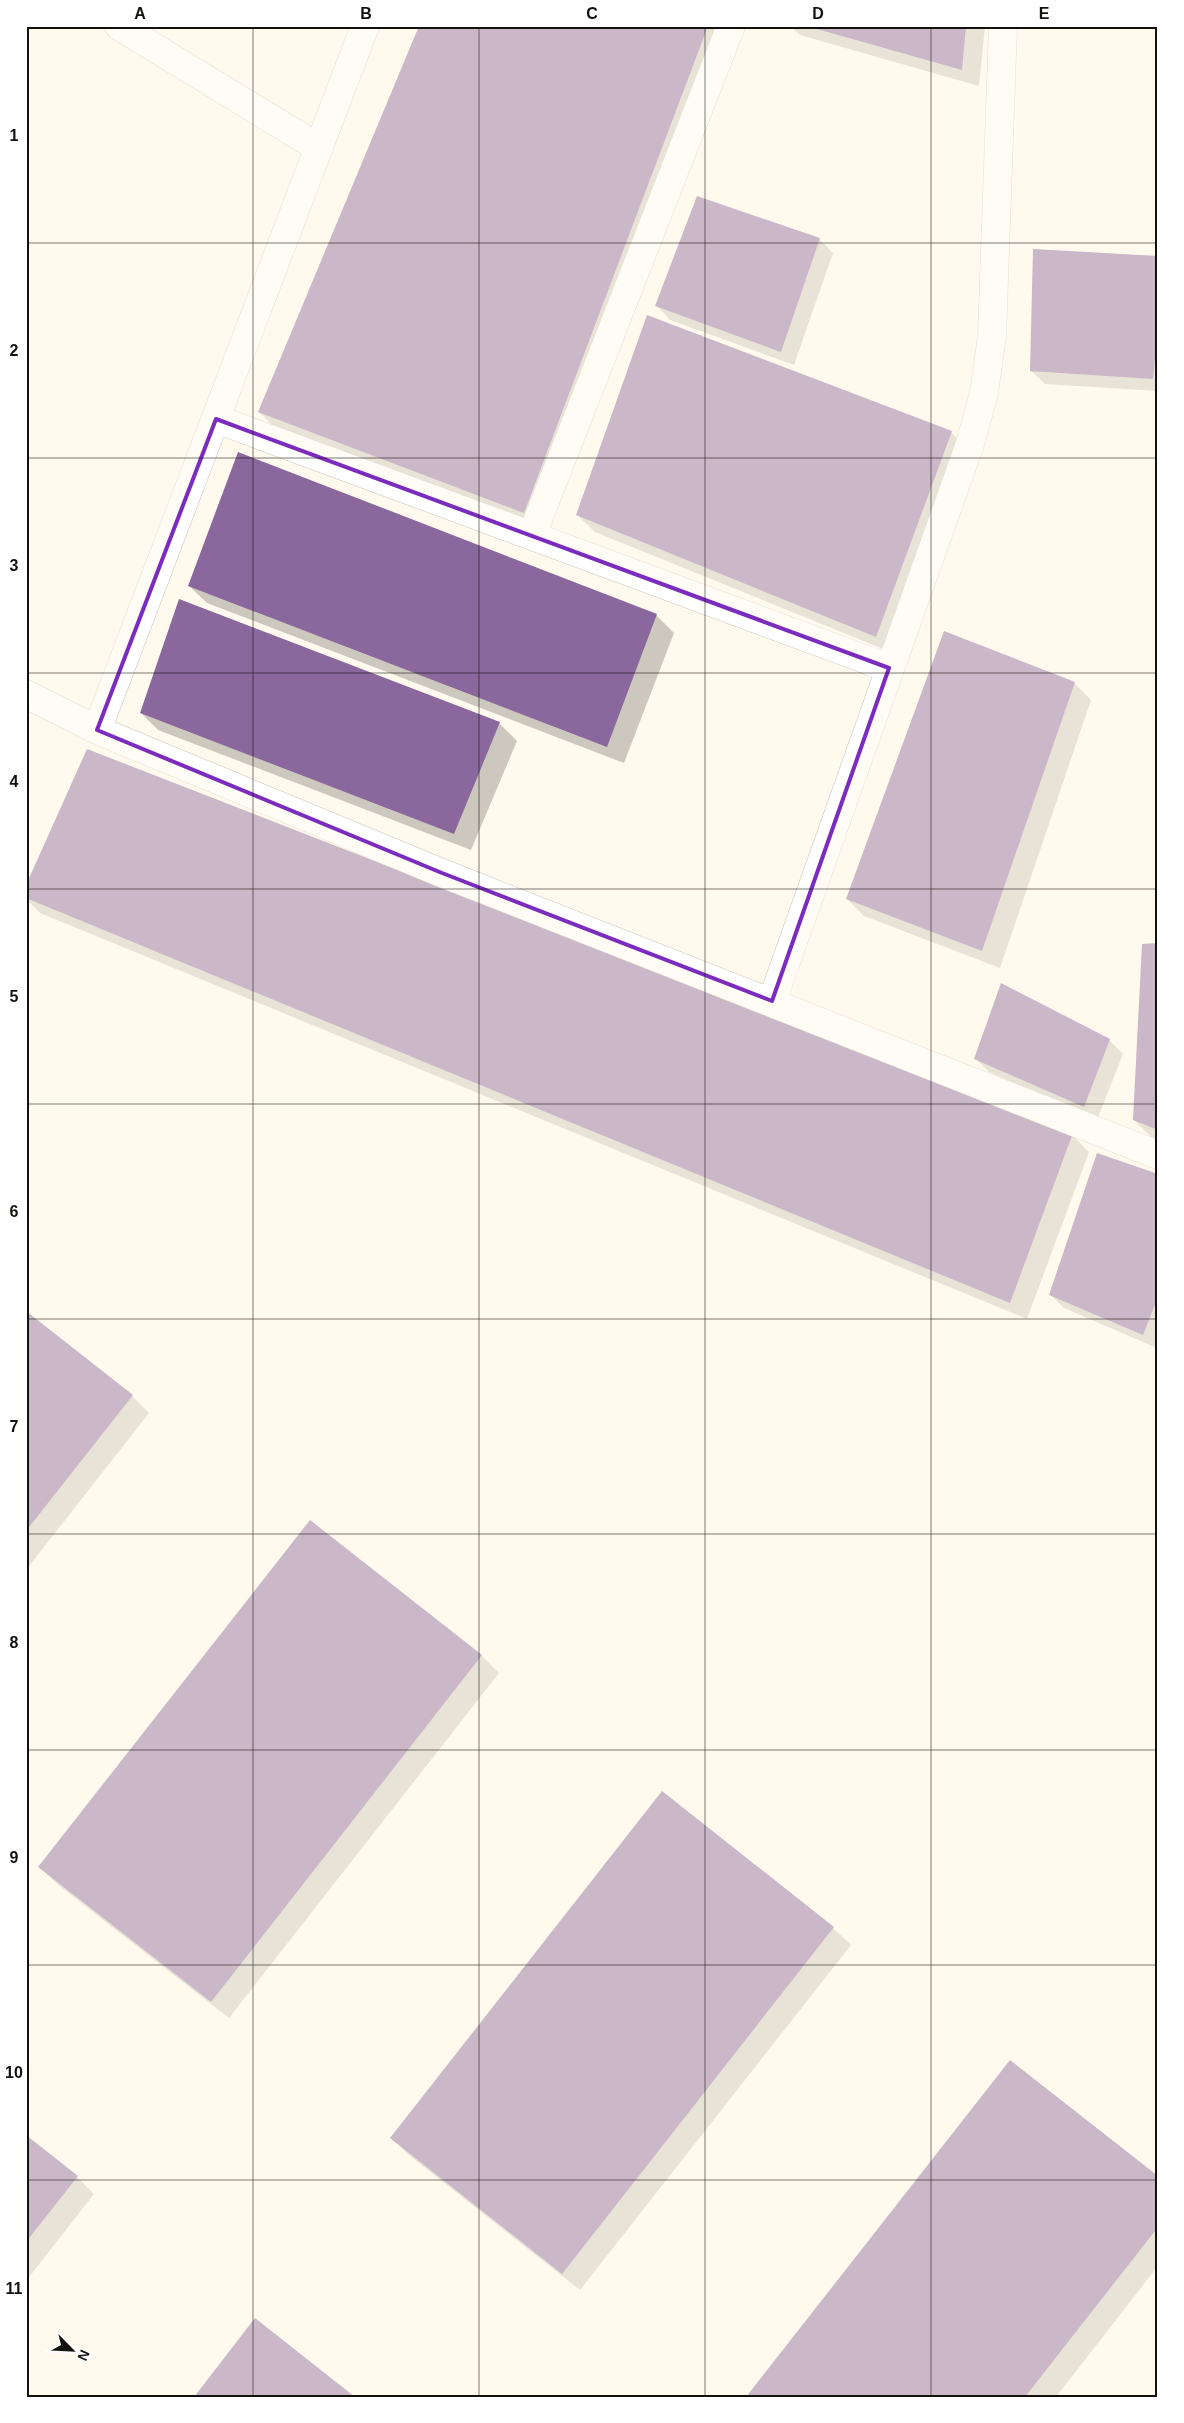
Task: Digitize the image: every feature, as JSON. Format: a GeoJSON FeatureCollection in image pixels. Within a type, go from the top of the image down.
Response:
{"type":"FeatureCollection","features":[{"type":"Feature","properties":{"kind":"street"},"geometry":{"type":"LineString","coordinates":[[119,26],[319,148]]}},
{"type":"Feature","properties":{"kind":"street"},"geometry":{"type":"LineString","coordinates":[[97,730],[365,26]]}},
{"type":"Feature","properties":{"kind":"street"},"geometry":{"type":"LineString","coordinates":[[532,535],[731,26]]}},
{"type":"Feature","properties":{"kind":"street"},"geometry":{"type":"LineString","coordinates":[[772,1001],[888,668],[970,444],[984,393],[993,326],[1002,26]]}},
{"type":"Feature","properties":{"kind":"street"},"geometry":{"type":"LineString","coordinates":[[216,419],[888,668]]}},
{"type":"Feature","properties":{"kind":"street"},"geometry":{"type":"LineString","coordinates":[[26,694],[97,730],[442,873],[772,1001],[1158,1155]]}},
{"type":"Feature","properties":{"kind":"highlighted area"},"geometry":{"type":"Polygon","coordinates":[[[216,419],[889,668],[772,1001],[442,873],[97,730],[216,419]]]}},
{"type":"Feature","properties":{"kind":"building"},"geometry":{"type":"Polygon","coordinates":[[[419,26],[708,26],[524,513],[258,412],[419,26]]]}},
{"type":"Feature","properties":{"kind":"building"},"geometry":{"type":"Polygon","coordinates":[[[810,26],[966,26],[962,70],[810,27],[810,26]]]}},
{"type":"Feature","properties":{"kind":"building"},"geometry":{"type":"Polygon","coordinates":[[[697,196],[820,238],[781,352],[655,306],[697,196]]]}},
{"type":"Feature","properties":{"kind":"building"},"geometry":{"type":"Polygon","coordinates":[[[1033,249],[1158,256],[1158,326],[1153,379],[1030,371],[1033,249]]]}},
{"type":"Feature","properties":{"kind":"building"},"geometry":{"type":"Polygon","coordinates":[[[647,315],[952,431],[876,637],[576,515],[647,315]]]}},
{"type":"Feature","properties":{"kind":"building"},"geometry":{"type":"Polygon","coordinates":[[[238,452],[657,614],[607,747],[188,586],[238,452]]]}},
{"type":"Feature","properties":{"kind":"building"},"geometry":{"type":"Polygon","coordinates":[[[179,599],[500,722],[454,834],[140,713],[179,599]]]}},
{"type":"Feature","properties":{"kind":"building"},"geometry":{"type":"Polygon","coordinates":[[[944,631],[1075,682],[982,951],[846,899],[944,631]]]}},
{"type":"Feature","properties":{"kind":"building"},"geometry":{"type":"Polygon","coordinates":[[[87,749],[1073,1133],[1010,1303],[26,898],[26,885],[87,749]]]}},
{"type":"Feature","properties":{"kind":"building"},"geometry":{"type":"Polygon","coordinates":[[[1158,943],[1158,1130],[1133,1120],[1142,944],[1158,943]]]}},
{"type":"Feature","properties":{"kind":"building"},"geometry":{"type":"Polygon","coordinates":[[[1001,983],[1110,1039],[1084,1107],[974,1059],[1001,983]]]}},
{"type":"Feature","properties":{"kind":"building"},"geometry":{"type":"Polygon","coordinates":[[[1097,1153],[1158,1174],[1158,1297],[1143,1335],[1049,1295],[1097,1153]]]}},
{"type":"Feature","properties":{"kind":"building"},"geometry":{"type":"Polygon","coordinates":[[[26,1311],[133,1395],[26,1531],[26,1311]]]}},
{"type":"Feature","properties":{"kind":"building"},"geometry":{"type":"Polygon","coordinates":[[[310,1520],[482,1655],[211,2002],[38,1867],[310,1520]]]}},
{"type":"Feature","properties":{"kind":"building"},"geometry":{"type":"Polygon","coordinates":[[[662,1791],[834,1927],[562,2274],[390,2138],[662,1791]]]}},
{"type":"Feature","properties":{"kind":"building"},"geometry":{"type":"Polygon","coordinates":[[[1010,2060],[1158,2176],[1158,2227],[1025,2397],[746,2397],[1010,2060]]]}},
{"type":"Feature","properties":{"kind":"building"},"geometry":{"type":"Polygon","coordinates":[[[26,2135],[78,2176],[26,2242],[26,2135]]]}},
{"type":"Feature","properties":{"kind":"building"},"geometry":{"type":"Polygon","coordinates":[[[255,2318],[355,2397],[194,2397],[255,2318]]]}}]}
